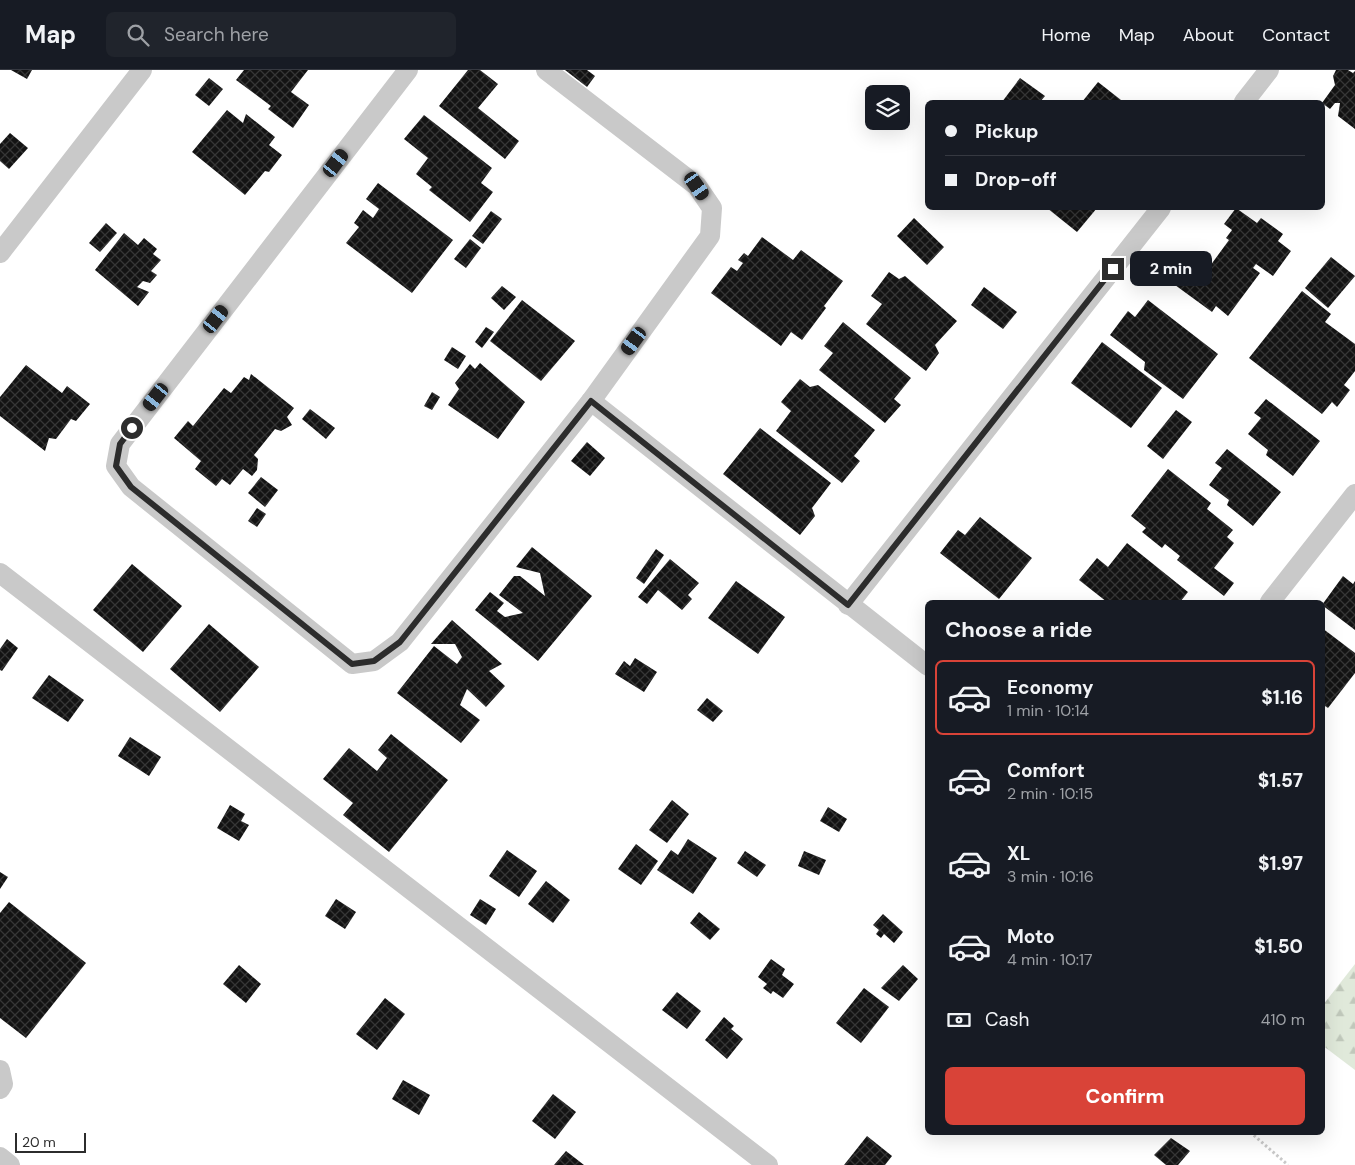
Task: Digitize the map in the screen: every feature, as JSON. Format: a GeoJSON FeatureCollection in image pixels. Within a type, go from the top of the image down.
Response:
{"type":"FeatureCollection","features":[{"type":"Feature","properties":{"kind":"street"},"geometry":{"type":"LineString","coordinates":[[0,253],[142,70]]}},
{"type":"Feature","properties":{"kind":"street"},"geometry":{"type":"LineString","coordinates":[[408,70],[120,444],[116,466],[131,487],[352,664],[374,661],[400,642],[591,401],[710,236],[712,208],[697,186],[546,70]]}},
{"type":"Feature","properties":{"kind":"street"},"geometry":{"type":"LineString","coordinates":[[1246,100],[1269,70]]}},
{"type":"Feature","properties":{"kind":"street"},"geometry":{"type":"LineString","coordinates":[[848,605],[1159,210]]}},
{"type":"Feature","properties":{"kind":"street"},"geometry":{"type":"LineString","coordinates":[[591,401],[925,664]]}},
{"type":"Feature","properties":{"kind":"street"},"geometry":{"type":"LineString","coordinates":[[1272,600],[1355,494]]}},
{"type":"Feature","properties":{"kind":"street"},"geometry":{"type":"LineString","coordinates":[[0,573],[768,1165]]}},
{"type":"Feature","properties":{"kind":"street"},"geometry":{"type":"LineString","coordinates":[[0,1070],[3,1084],[0,1089]]}},
{"type":"Feature","properties":{"kind":"street"},"geometry":{"type":"LineString","coordinates":[[0,1156],[10,1165]]}},
{"type":"Feature","properties":{"kind":"path"},"geometry":{"type":"LineString","coordinates":[[1253,1135],[1288,1165]]}},
{"type":"Feature","properties":{"kind":"green space"},"geometry":{"type":"Polygon","coordinates":[[[1355,964],[1355,1070],[1325,1047],[1325,1002],[1355,964]]]}},
{"type":"Feature","properties":{"kind":"building"},"geometry":{"type":"Polygon","coordinates":[[[11,70],[32,70],[27,79],[11,70]]]}},
{"type":"Feature","properties":{"kind":"building"},"geometry":{"type":"Polygon","coordinates":[[[244,70],[308,70],[291,92],[309,105],[293,128],[268,109],[271,106],[236,80],[244,70]]]}},
{"type":"Feature","properties":{"kind":"building"},"geometry":{"type":"Polygon","coordinates":[[[468,70],[480,70],[498,84],[478,108],[519,141],[505,159],[439,106],[468,70]]]}},
{"type":"Feature","properties":{"kind":"building"},"geometry":{"type":"Polygon","coordinates":[[[565,70],[587,70],[595,76],[587,87],[565,70]]]}},
{"type":"Feature","properties":{"kind":"building"},"geometry":{"type":"Polygon","coordinates":[[[1336,70],[1348,70],[1353,73],[1355,71],[1355,129],[1338,116],[1340,103],[1335,103],[1330,109],[1325,105],[1324,100],[1335,85],[1333,76],[1336,70]]]}},
{"type":"Feature","properties":{"kind":"building"},"geometry":{"type":"Polygon","coordinates":[[[209,78],[223,89],[209,106],[195,95],[209,78]]]}},
{"type":"Feature","properties":{"kind":"building"},"geometry":{"type":"Polygon","coordinates":[[[1020,78],[1045,96],[1042,100],[1004,100],[1020,78]]]}},
{"type":"Feature","properties":{"kind":"building"},"geometry":{"type":"Polygon","coordinates":[[[1098,82],[1121,100],[1084,100],[1098,82]]]}},
{"type":"Feature","properties":{"kind":"building"},"geometry":{"type":"Polygon","coordinates":[[[227,110],[243,123],[246,114],[275,137],[269,145],[282,155],[269,172],[265,171],[245,195],[192,152],[227,110]]]}},
{"type":"Feature","properties":{"kind":"building"},"geometry":{"type":"Polygon","coordinates":[[[424,115],[492,168],[481,183],[493,192],[470,222],[429,190],[432,187],[416,174],[428,158],[404,139],[424,115]]]}},
{"type":"Feature","properties":{"kind":"building"},"geometry":{"type":"Polygon","coordinates":[[[10,133],[28,148],[9,169],[0,161],[0,144],[10,133]]]}},
{"type":"Feature","properties":{"kind":"building"},"geometry":{"type":"Polygon","coordinates":[[[378,183],[453,240],[412,293],[346,243],[359,227],[354,223],[363,210],[373,218],[379,209],[366,199],[378,183]]]}},
{"type":"Feature","properties":{"kind":"building"},"geometry":{"type":"Polygon","coordinates":[[[1050,210],[1095,210],[1077,232],[1050,210]]]}},
{"type":"Feature","properties":{"kind":"building"},"geometry":{"type":"Polygon","coordinates":[[[1234,210],[1239,210],[1257,223],[1261,218],[1283,234],[1278,241],[1291,251],[1273,276],[1256,264],[1253,268],[1260,273],[1228,316],[1216,306],[1212,312],[1175,285],[1189,267],[1202,277],[1229,240],[1226,238],[1232,230],[1224,224],[1234,210]]]}},
{"type":"Feature","properties":{"kind":"building"},"geometry":{"type":"Polygon","coordinates":[[[491,211],[502,219],[483,244],[472,236],[491,211]]]}},
{"type":"Feature","properties":{"kind":"building"},"geometry":{"type":"Polygon","coordinates":[[[914,218],[944,247],[927,265],[897,236],[914,218]]]}},
{"type":"Feature","properties":{"kind":"building"},"geometry":{"type":"Polygon","coordinates":[[[106,223],[117,233],[100,252],[89,243],[106,223]]]}},
{"type":"Feature","properties":{"kind":"building"},"geometry":{"type":"Polygon","coordinates":[[[124,233],[138,245],[144,238],[157,249],[153,254],[161,260],[151,271],[157,275],[150,283],[143,281],[137,287],[149,292],[138,306],[95,270],[124,233]]]}},
{"type":"Feature","properties":{"kind":"building"},"geometry":{"type":"Polygon","coordinates":[[[762,237],[793,260],[801,250],[843,281],[802,340],[791,332],[781,346],[711,293],[731,267],[737,271],[743,263],[738,260],[744,253],[748,256],[762,237]]]}},
{"type":"Feature","properties":{"kind":"building"},"geometry":{"type":"Polygon","coordinates":[[[470,239],[481,248],[466,268],[454,259],[470,239]]]}},
{"type":"Feature","properties":{"kind":"building"},"geometry":{"type":"Polygon","coordinates":[[[1331,257],[1355,276],[1328,308],[1305,288],[1331,257]]]}},
{"type":"Feature","properties":{"kind":"building"},"geometry":{"type":"Polygon","coordinates":[[[889,272],[899,279],[905,276],[957,321],[935,345],[939,353],[926,371],[866,324],[882,304],[871,296],[889,272]]]}},
{"type":"Feature","properties":{"kind":"building"},"geometry":{"type":"Polygon","coordinates":[[[502,286],[516,297],[504,310],[491,298],[502,286]]]}},
{"type":"Feature","properties":{"kind":"building"},"geometry":{"type":"Polygon","coordinates":[[[984,287],[1017,312],[1003,329],[971,305],[984,287]]]}},
{"type":"Feature","properties":{"kind":"building"},"geometry":{"type":"Polygon","coordinates":[[[1302,291],[1331,314],[1325,322],[1355,344],[1355,371],[1344,385],[1350,390],[1337,407],[1332,402],[1322,414],[1249,358],[1302,291]]]}},
{"type":"Feature","properties":{"kind":"building"},"geometry":{"type":"Polygon","coordinates":[[[522,300],[575,341],[541,381],[490,341],[522,300]]]}},
{"type":"Feature","properties":{"kind":"building"},"geometry":{"type":"Polygon","coordinates":[[[1148,300],[1218,354],[1183,399],[1144,370],[1145,362],[1110,335],[1128,311],[1135,317],[1148,300]]]}},
{"type":"Feature","properties":{"kind":"building"},"geometry":{"type":"Polygon","coordinates":[[[843,322],[911,378],[894,399],[901,405],[885,423],[819,370],[833,353],[824,346],[843,322]]]}},
{"type":"Feature","properties":{"kind":"building"},"geometry":{"type":"Polygon","coordinates":[[[486,327],[494,332],[482,348],[475,342],[486,327]]]}},
{"type":"Feature","properties":{"kind":"building"},"geometry":{"type":"Polygon","coordinates":[[[1102,342],[1162,388],[1131,428],[1071,383],[1102,342]]]}},
{"type":"Feature","properties":{"kind":"building"},"geometry":{"type":"Polygon","coordinates":[[[452,347],[466,356],[458,369],[444,360],[452,347]]]}},
{"type":"Feature","properties":{"kind":"building"},"geometry":{"type":"Polygon","coordinates":[[[480,363],[525,402],[498,439],[448,405],[459,389],[455,383],[470,364],[475,369],[480,363]]]}},
{"type":"Feature","properties":{"kind":"building"},"geometry":{"type":"Polygon","coordinates":[[[26,365],[62,393],[67,386],[90,404],[76,421],[71,419],[56,439],[49,438],[45,451],[0,416],[0,397],[26,365]]]}},
{"type":"Feature","properties":{"kind":"building"},"geometry":{"type":"Polygon","coordinates":[[[251,374],[294,408],[287,417],[292,425],[281,431],[275,429],[254,455],[258,459],[257,470],[252,476],[243,469],[230,485],[222,479],[216,486],[195,469],[201,461],[174,438],[188,421],[193,426],[224,388],[231,393],[244,377],[249,380],[251,374]]]}},
{"type":"Feature","properties":{"kind":"building"},"geometry":{"type":"Polygon","coordinates":[[[800,379],[810,387],[818,385],[875,430],[854,456],[860,461],[842,483],[776,431],[791,411],[781,402],[800,379]]]}},
{"type":"Feature","properties":{"kind":"building"},"geometry":{"type":"Polygon","coordinates":[[[432,392],[440,397],[432,410],[424,406],[432,392]]]}},
{"type":"Feature","properties":{"kind":"building"},"geometry":{"type":"Polygon","coordinates":[[[1266,399],[1320,441],[1293,476],[1266,455],[1268,450],[1248,434],[1261,418],[1254,413],[1266,399]]]}},
{"type":"Feature","properties":{"kind":"building"},"geometry":{"type":"Polygon","coordinates":[[[310,409],[335,428],[326,439],[302,419],[310,409]]]}},
{"type":"Feature","properties":{"kind":"building"},"geometry":{"type":"Polygon","coordinates":[[[1176,410],[1192,422],[1163,459],[1147,446],[1176,410]]]}},
{"type":"Feature","properties":{"kind":"building"},"geometry":{"type":"Polygon","coordinates":[[[760,428],[831,483],[812,508],[815,516],[800,535],[723,474],[760,428]]]}},
{"type":"Feature","properties":{"kind":"building"},"geometry":{"type":"Polygon","coordinates":[[[587,442],[605,458],[590,476],[571,461],[587,442]]]}},
{"type":"Feature","properties":{"kind":"building"},"geometry":{"type":"Polygon","coordinates":[[[1227,449],[1281,492],[1253,526],[1227,505],[1229,500],[1209,485],[1222,468],[1215,463],[1227,449]]]}},
{"type":"Feature","properties":{"kind":"building"},"geometry":{"type":"Polygon","coordinates":[[[1168,469],[1211,503],[1207,509],[1233,530],[1227,537],[1234,543],[1214,568],[1234,583],[1224,596],[1177,560],[1180,556],[1165,544],[1162,548],[1142,532],[1146,528],[1131,516],[1168,469]]]}},
{"type":"Feature","properties":{"kind":"building"},"geometry":{"type":"Polygon","coordinates":[[[261,477],[278,490],[265,507],[248,493],[261,477]]]}},
{"type":"Feature","properties":{"kind":"building"},"geometry":{"type":"Polygon","coordinates":[[[257,508],[266,514],[257,527],[248,521],[257,508]]]}},
{"type":"Feature","properties":{"kind":"building"},"geometry":{"type":"Polygon","coordinates":[[[980,517],[1032,558],[999,599],[940,553],[958,530],[965,535],[980,517]]]}},
{"type":"Feature","properties":{"kind":"building"},"geometry":{"type":"Polygon","coordinates":[[[1127,543],[1188,592],[1182,600],[1104,600],[1079,580],[1097,558],[1108,567],[1127,543]]]}},
{"type":"Feature","properties":{"kind":"building"},"geometry":{"type":"Polygon","coordinates":[[[532,547],[592,596],[538,661],[475,610],[490,592],[504,603],[497,611],[505,617],[523,613],[499,595],[514,576],[520,576],[545,596],[540,573],[516,567],[532,547]]]}},
{"type":"Feature","properties":{"kind":"building"},"geometry":{"type":"Polygon","coordinates":[[[656,549],[664,555],[644,584],[636,578],[656,549]]]}},
{"type":"Feature","properties":{"kind":"building"},"geometry":{"type":"Polygon","coordinates":[[[670,559],[699,583],[688,595],[692,599],[682,610],[658,590],[647,604],[638,597],[670,559]]]}},
{"type":"Feature","properties":{"kind":"building"},"geometry":{"type":"Polygon","coordinates":[[[132,564],[182,606],[143,652],[93,610],[132,564]]]}},
{"type":"Feature","properties":{"kind":"building"},"geometry":{"type":"Polygon","coordinates":[[[1343,576],[1353,584],[1355,581],[1355,630],[1325,607],[1325,601],[1343,576]]]}},
{"type":"Feature","properties":{"kind":"building"},"geometry":{"type":"Polygon","coordinates":[[[736,581],[785,617],[758,654],[708,618],[736,581]]]}},
{"type":"Feature","properties":{"kind":"building"},"geometry":{"type":"Polygon","coordinates":[[[452,620],[502,664],[489,671],[505,686],[486,707],[467,689],[460,705],[480,720],[461,743],[397,693],[434,646],[457,664],[462,657],[455,644],[431,644],[452,620]]]}},
{"type":"Feature","properties":{"kind":"building"},"geometry":{"type":"Polygon","coordinates":[[[209,624],[259,667],[220,712],[170,669],[209,624]]]}},
{"type":"Feature","properties":{"kind":"building"},"geometry":{"type":"Polygon","coordinates":[[[1325,630],[1355,653],[1355,673],[1328,708],[1325,706],[1325,630]]]}},
{"type":"Feature","properties":{"kind":"building"},"geometry":{"type":"Polygon","coordinates":[[[7,639],[18,648],[2,671],[0,670],[0,649],[7,639]]]}},
{"type":"Feature","properties":{"kind":"building"},"geometry":{"type":"Polygon","coordinates":[[[635,658],[657,672],[644,692],[615,674],[624,661],[630,666],[635,658]]]}},
{"type":"Feature","properties":{"kind":"building"},"geometry":{"type":"Polygon","coordinates":[[[49,675],[84,700],[68,722],[32,698],[49,675]]]}},
{"type":"Feature","properties":{"kind":"building"},"geometry":{"type":"Polygon","coordinates":[[[707,698],[723,711],[713,722],[697,710],[707,698]]]}},
{"type":"Feature","properties":{"kind":"building"},"geometry":{"type":"Polygon","coordinates":[[[391,734],[448,780],[389,852],[343,815],[353,803],[323,779],[349,748],[377,771],[387,758],[378,750],[391,734]]]}},
{"type":"Feature","properties":{"kind":"building"},"geometry":{"type":"Polygon","coordinates":[[[130,737],[161,757],[149,776],[118,756],[130,737]]]}},
{"type":"Feature","properties":{"kind":"building"},"geometry":{"type":"Polygon","coordinates":[[[672,800],[689,814],[667,843],[649,830],[672,800]]]}},
{"type":"Feature","properties":{"kind":"building"},"geometry":{"type":"Polygon","coordinates":[[[230,805],[245,814],[241,821],[249,825],[239,841],[217,828],[230,805]]]}},
{"type":"Feature","properties":{"kind":"building"},"geometry":{"type":"Polygon","coordinates":[[[828,807],[847,819],[839,832],[820,821],[828,807]]]}},
{"type":"Feature","properties":{"kind":"building"},"geometry":{"type":"Polygon","coordinates":[[[688,839],[717,858],[693,894],[657,870],[671,850],[678,855],[688,839]]]}},
{"type":"Feature","properties":{"kind":"building"},"geometry":{"type":"Polygon","coordinates":[[[636,844],[658,861],[641,885],[618,869],[636,844]]]}},
{"type":"Feature","properties":{"kind":"building"},"geometry":{"type":"Polygon","coordinates":[[[507,850],[537,871],[519,897],[489,876],[507,850]]]}},
{"type":"Feature","properties":{"kind":"building"},"geometry":{"type":"Polygon","coordinates":[[[745,851],[766,865],[757,877],[737,863],[745,851]]]}},
{"type":"Feature","properties":{"kind":"building"},"geometry":{"type":"Polygon","coordinates":[[[804,851],[826,860],[819,875],[798,866],[804,851]]]}},
{"type":"Feature","properties":{"kind":"building"},"geometry":{"type":"Polygon","coordinates":[[[0,872],[8,877],[0,889],[0,872]]]}},
{"type":"Feature","properties":{"kind":"building"},"geometry":{"type":"Polygon","coordinates":[[[546,881],[570,900],[553,923],[528,904],[546,881]]]}},
{"type":"Feature","properties":{"kind":"building"},"geometry":{"type":"Polygon","coordinates":[[[336,899],[356,912],[345,929],[325,916],[336,899]]]}},
{"type":"Feature","properties":{"kind":"building"},"geometry":{"type":"Polygon","coordinates":[[[480,899],[496,909],[486,925],[470,915],[480,899]]]}},
{"type":"Feature","properties":{"kind":"building"},"geometry":{"type":"Polygon","coordinates":[[[9,902],[86,963],[26,1038],[0,1018],[0,913],[9,902]]]}},
{"type":"Feature","properties":{"kind":"building"},"geometry":{"type":"Polygon","coordinates":[[[699,912],[720,929],[710,940],[690,923],[699,912]]]}},
{"type":"Feature","properties":{"kind":"building"},"geometry":{"type":"Polygon","coordinates":[[[883,914],[903,932],[894,943],[884,934],[881,938],[876,934],[879,930],[873,925],[883,914]]]}},
{"type":"Feature","properties":{"kind":"building"},"geometry":{"type":"Polygon","coordinates":[[[771,959],[785,969],[782,975],[794,984],[783,998],[773,991],[771,994],[763,988],[767,984],[758,977],[771,959]]]}},
{"type":"Feature","properties":{"kind":"building"},"geometry":{"type":"Polygon","coordinates":[[[239,965],[261,984],[246,1003],[223,984],[239,965]]]}},
{"type":"Feature","properties":{"kind":"building"},"geometry":{"type":"Polygon","coordinates":[[[903,965],[918,979],[899,1001],[881,988],[903,965]]]}},
{"type":"Feature","properties":{"kind":"building"},"geometry":{"type":"Polygon","coordinates":[[[864,988],[889,1007],[861,1043],[836,1023],[864,988]]]}},
{"type":"Feature","properties":{"kind":"building"},"geometry":{"type":"Polygon","coordinates":[[[677,992],[701,1011],[687,1029],[662,1010],[677,992]]]}},
{"type":"Feature","properties":{"kind":"building"},"geometry":{"type":"Polygon","coordinates":[[[385,998],[405,1014],[377,1050],[356,1034],[385,998]]]}},
{"type":"Feature","properties":{"kind":"building"},"geometry":{"type":"Polygon","coordinates":[[[724,1017],[734,1026],[731,1029],[743,1039],[727,1059],[705,1040],[724,1017]]]}},
{"type":"Feature","properties":{"kind":"building"},"geometry":{"type":"Polygon","coordinates":[[[403,1080],[430,1095],[419,1115],[392,1099],[403,1080]]]}},
{"type":"Feature","properties":{"kind":"building"},"geometry":{"type":"Polygon","coordinates":[[[553,1094],[576,1112],[555,1139],[532,1121],[553,1094]]]}},
{"type":"Feature","properties":{"kind":"building"},"geometry":{"type":"Polygon","coordinates":[[[867,1136],[892,1156],[885,1165],[844,1165],[867,1136]]]}},
{"type":"Feature","properties":{"kind":"building"},"geometry":{"type":"Polygon","coordinates":[[[1171,1138],[1190,1151],[1178,1165],[1166,1165],[1154,1155],[1171,1138]]]}},
{"type":"Feature","properties":{"kind":"building"},"geometry":{"type":"Polygon","coordinates":[[[566,1151],[584,1165],[554,1165],[566,1151]]]}},
{"type":"Feature","properties":{"kind":"route"},"geometry":{"type":"LineString","coordinates":[[132,428],[120,444],[116,466],[131,487],[352,664],[374,661],[400,642],[591,401],[848,605],[1113,269]]}}]}
